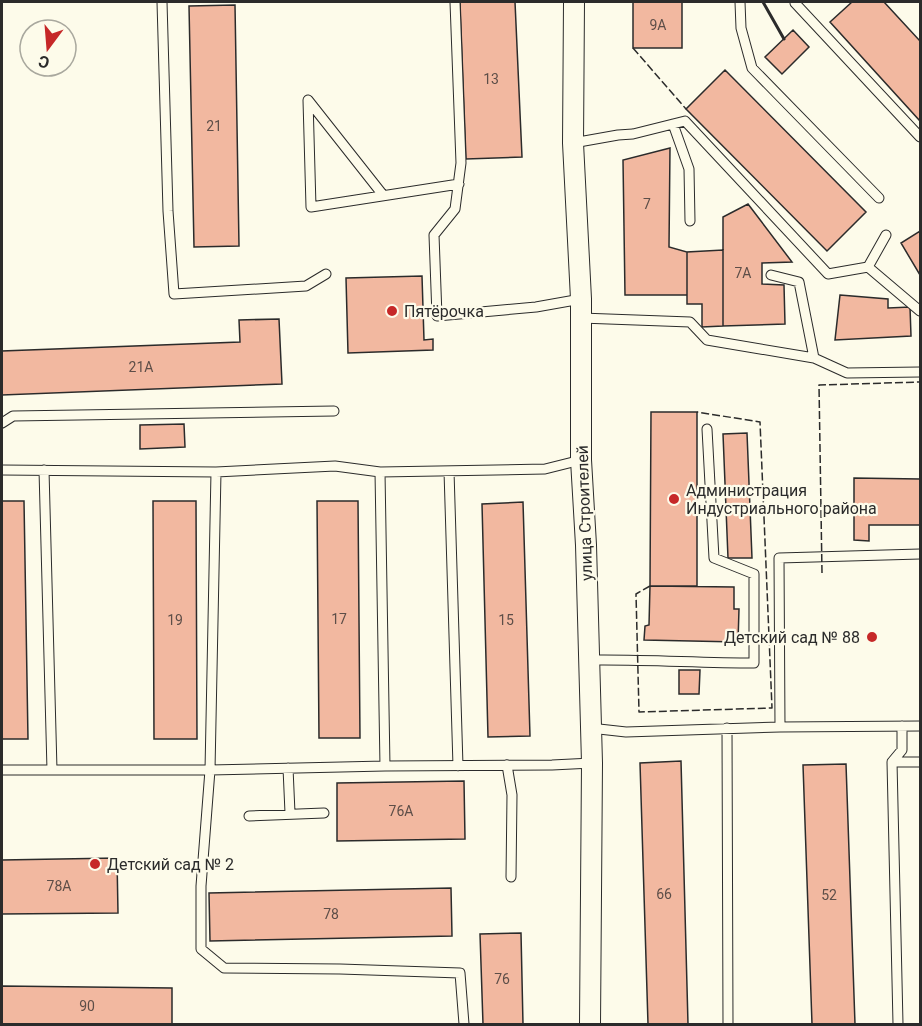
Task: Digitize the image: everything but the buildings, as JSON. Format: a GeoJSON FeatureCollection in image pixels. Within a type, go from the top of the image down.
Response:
{"type":"FeatureCollection","features":[{"type":"Feature","properties":{"kind":"street","name":"улица Строителей"},"geometry":{"type":"LineString","coordinates":[[574,2],[573,143],[581,309],[581,460],[591,763],[590,1024]]}},
{"type":"Feature","properties":{"kind":"lane"},"geometry":{"type":"LineString","coordinates":[[162,2],[168,211],[174,294],[306,286],[326,274]]}},
{"type":"Feature","properties":{"kind":"lane"},"geometry":{"type":"LineString","coordinates":[[455,2],[461,163],[455,209],[434,235],[437,316],[536,307],[581,309],[690,322],[707,340],[814,358],[847,373],[921,372]]}},
{"type":"Feature","properties":{"kind":"lane"},"geometry":{"type":"LineString","coordinates":[[740,2],[741,28],[752,68],[879,198]]}},
{"type":"Feature","properties":{"kind":"lane"},"geometry":{"type":"LineString","coordinates":[[797,2],[795,3],[921,137]]}},
{"type":"Feature","properties":{"kind":"lane"},"geometry":{"type":"LineString","coordinates":[[383,195],[308,100],[310,207],[459,184]]}},
{"type":"Feature","properties":{"kind":"lane"},"geometry":{"type":"LineString","coordinates":[[573,143],[633,134],[685,121],[828,274],[868,267],[921,311]]}},
{"type":"Feature","properties":{"kind":"lane"},"geometry":{"type":"LineString","coordinates":[[673,124],[689,169],[690,221]]}},
{"type":"Feature","properties":{"kind":"lane"},"geometry":{"type":"LineString","coordinates":[[868,267],[886,235]]}},
{"type":"Feature","properties":{"kind":"lane"},"geometry":{"type":"LineString","coordinates":[[771,275],[800,282],[814,358]]}},
{"type":"Feature","properties":{"kind":"lane"},"geometry":{"type":"LineString","coordinates":[[2,423],[13,416],[334,411]]}},
{"type":"Feature","properties":{"kind":"lane"},"geometry":{"type":"LineString","coordinates":[[589,660],[754,663],[754,574],[714,558],[707,429]]}},
{"type":"Feature","properties":{"kind":"lane"},"geometry":{"type":"LineString","coordinates":[[2,470],[216,472],[335,466],[380,472],[449,471],[545,469],[581,460]]}},
{"type":"Feature","properties":{"kind":"lane"},"geometry":{"type":"LineString","coordinates":[[44,470],[51,770]]}},
{"type":"Feature","properties":{"kind":"lane"},"geometry":{"type":"LineString","coordinates":[[449,471],[458,766]]}},
{"type":"Feature","properties":{"kind":"lane"},"geometry":{"type":"LineString","coordinates":[[216,472],[210,770],[201,886],[201,950],[224,968],[460,973],[464,1024]]}},
{"type":"Feature","properties":{"kind":"lane"},"geometry":{"type":"LineString","coordinates":[[380,472],[385,766]]}},
{"type":"Feature","properties":{"kind":"lane"},"geometry":{"type":"LineString","coordinates":[[780,727],[779,558],[921,554]]}},
{"type":"Feature","properties":{"kind":"lane"},"geometry":{"type":"LineString","coordinates":[[898,1024],[892,762],[902,750],[902,726]]}},
{"type":"Feature","properties":{"kind":"lane"},"geometry":{"type":"LineString","coordinates":[[590,728],[626,732],[727,728],[921,726]]}},
{"type":"Feature","properties":{"kind":"lane"},"geometry":{"type":"LineString","coordinates":[[727,728],[729,1024]]}},
{"type":"Feature","properties":{"kind":"lane"},"geometry":{"type":"LineString","coordinates":[[892,762],[921,762]]}},
{"type":"Feature","properties":{"kind":"lane"},"geometry":{"type":"LineString","coordinates":[[2,770],[210,770],[591,763]]}},
{"type":"Feature","properties":{"kind":"lane"},"geometry":{"type":"LineString","coordinates":[[507,765],[512,795],[511,877]]}},
{"type":"Feature","properties":{"kind":"lane"},"geometry":{"type":"LineString","coordinates":[[288,768],[290,813]]}},
{"type":"Feature","properties":{"kind":"lane"},"geometry":{"type":"LineString","coordinates":[[249,816],[324,813]]}},
{"type":"Feature","properties":{"kind":"fence"},"geometry":{"type":"LineString","coordinates":[[633,48],[686,109]]}},
{"type":"Feature","properties":{"kind":"fence"},"geometry":{"type":"LineString","coordinates":[[822,573],[819,385],[920,382]]}},
{"type":"Feature","properties":{"kind":"fence"},"geometry":{"type":"LineString","coordinates":[[650,586],[636,594],[639,712],[772,708],[760,422],[697,412]]}},
{"type":"Feature","properties":{"kind":"wall"},"geometry":{"type":"LineString","coordinates":[[763,2],[784,39]]}},
{"type":"Feature","properties":{"kind":"place","name":"Пятёрочка"},"geometry":{"type":"Point","coordinates":[392,311]}},
{"type":"Feature","properties":{"kind":"place","name":"Администрация Индустриального района"},"geometry":{"type":"Point","coordinates":[674,499]}},
{"type":"Feature","properties":{"kind":"place","name":"Детский сад № 88"},"geometry":{"type":"Point","coordinates":[872,637]}},
{"type":"Feature","properties":{"kind":"place","name":"Детский сад № 2"},"geometry":{"type":"Point","coordinates":[95,864]}}]}
